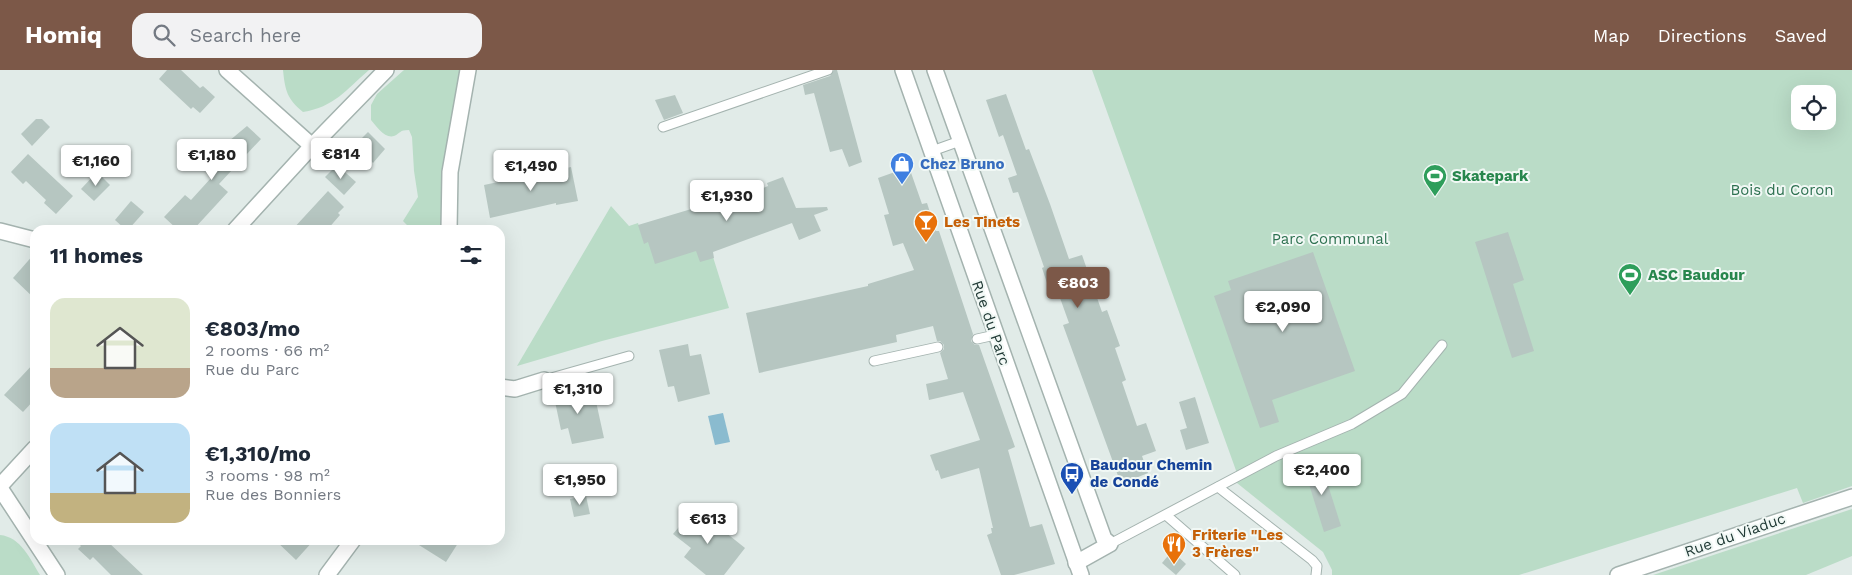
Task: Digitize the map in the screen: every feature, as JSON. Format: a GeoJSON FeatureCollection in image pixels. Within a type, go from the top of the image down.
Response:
{"type":"FeatureCollection","features":[{"type":"Feature","properties":{"kind":"street"},"geometry":{"type":"LineString","coordinates":[[227,70],[312,146]]}},
{"type":"Feature","properties":{"kind":"street"},"geometry":{"type":"LineString","coordinates":[[240,225],[312,146],[386,70]]}},
{"type":"Feature","properties":{"kind":"street"},"geometry":{"type":"LineString","coordinates":[[449,225],[450,172],[468,70]]}},
{"type":"Feature","properties":{"kind":"street","name":"Rue du Parc"},"geometry":{"type":"LineString","coordinates":[[903,70],[1078,569]]}},
{"type":"Feature","properties":{"kind":"street"},"geometry":{"type":"LineString","coordinates":[[935,70],[1104,539],[1110,544],[1078,569]]}},
{"type":"Feature","properties":{"kind":"street"},"geometry":{"type":"LineString","coordinates":[[0,231],[30,239]]}},
{"type":"Feature","properties":{"kind":"street"},"geometry":{"type":"LineString","coordinates":[[505,387],[516,388],[544,380]]}},
{"type":"Feature","properties":{"kind":"street"},"geometry":{"type":"LineString","coordinates":[[30,454],[0,487],[30,533]]}},
{"type":"Feature","properties":{"kind":"street","name":"Rue du Viaduc"},"geometry":{"type":"LineString","coordinates":[[1618,575],[1852,497]]}},
{"type":"Feature","properties":{"kind":"street"},"geometry":{"type":"LineString","coordinates":[[38,545],[57,575]]}},
{"type":"Feature","properties":{"kind":"street"},"geometry":{"type":"LineString","coordinates":[[327,575],[349,545]]}},
{"type":"Feature","properties":{"kind":"lane"},"geometry":{"type":"LineString","coordinates":[[663,127],[828,70]]}},
{"type":"Feature","properties":{"kind":"lane"},"geometry":{"type":"LineString","coordinates":[[932,151],[960,141]]}},
{"type":"Feature","properties":{"kind":"lane"},"geometry":{"type":"LineString","coordinates":[[977,339],[995,335]]}},
{"type":"Feature","properties":{"kind":"lane"},"geometry":{"type":"LineString","coordinates":[[1110,544],[1276,456],[1352,424],[1402,394],[1442,345]]}},
{"type":"Feature","properties":{"kind":"lane"},"geometry":{"type":"LineString","coordinates":[[874,361],[938,347]]}},
{"type":"Feature","properties":{"kind":"lane"},"geometry":{"type":"LineString","coordinates":[[544,380],[629,356]]}},
{"type":"Feature","properties":{"kind":"lane"},"geometry":{"type":"LineString","coordinates":[[1218,487],[1312,560],[1317,566],[1316,575]]}},
{"type":"Feature","properties":{"kind":"lane"},"geometry":{"type":"LineString","coordinates":[[1166,515],[1235,575]]}},
{"type":"Feature","properties":{"kind":"green space"},"geometry":{"type":"Polygon","coordinates":[[[283,70],[369,70],[339,97],[314,110],[303,112],[293,103],[288,94],[283,70]]]}},
{"type":"Feature","properties":{"kind":"green space"},"geometry":{"type":"Polygon","coordinates":[[[404,70],[462,70],[444,225],[407,225],[403,221],[418,197],[412,137],[409,130],[402,131],[394,136],[387,136],[371,120],[371,105],[377,94],[404,70]]]}},
{"type":"Feature","properties":{"kind":"green space"},"geometry":{"type":"Polygon","coordinates":[[[1092,70],[1852,70],[1852,486],[1803,503],[1797,488],[1519,575],[1332,575],[1332,570],[1323,552],[1232,479],[1238,476],[1092,70]]]}},
{"type":"Feature","properties":{"kind":"green space"},"geometry":{"type":"Polygon","coordinates":[[[611,206],[629,226],[638,223],[644,242],[703,225],[729,308],[602,341],[517,366],[611,206]]]}},
{"type":"Feature","properties":{"kind":"green space"},"geometry":{"type":"Polygon","coordinates":[[[1852,509],[1852,556],[1806,575],[1653,575],[1852,509]]]}},
{"type":"Feature","properties":{"kind":"green space"},"geometry":{"type":"Polygon","coordinates":[[[0,535],[19,544],[40,575],[0,575],[0,535]]]}},
{"type":"Feature","properties":{"kind":"water"},"geometry":{"type":"Polygon","coordinates":[[[723,413],[730,442],[715,445],[708,416],[723,413]]]}},
{"type":"Feature","properties":{"kind":"building"},"geometry":{"type":"Polygon","coordinates":[[[167,70],[181,70],[200,88],[203,86],[215,97],[200,113],[193,107],[191,109],[159,79],[167,70]]]}},
{"type":"Feature","properties":{"kind":"building"},"geometry":{"type":"Polygon","coordinates":[[[834,70],[837,70],[862,162],[849,167],[842,149],[830,152],[814,93],[805,95],[803,85],[830,76],[834,70]]]}},
{"type":"Feature","properties":{"kind":"building"},"geometry":{"type":"Polygon","coordinates":[[[1006,94],[1026,150],[1029,149],[1050,204],[1069,259],[1082,255],[1102,312],[1107,310],[1120,346],[1115,348],[1126,380],[1122,382],[1137,426],[1146,423],[1156,451],[1142,456],[1148,473],[1121,484],[1063,325],[1069,323],[1055,284],[1048,286],[1042,268],[1044,267],[1018,192],[1013,193],[1008,178],[1017,175],[1003,135],[999,137],[986,100],[1006,94]]]}},
{"type":"Feature","properties":{"kind":"building"},"geometry":{"type":"Polygon","coordinates":[[[675,95],[683,113],[664,120],[655,100],[675,95]]]}},
{"type":"Feature","properties":{"kind":"building"},"geometry":{"type":"Polygon","coordinates":[[[36,119],[42,119],[50,127],[32,146],[21,134],[36,119]]]}},
{"type":"Feature","properties":{"kind":"building"},"geometry":{"type":"Polygon","coordinates":[[[247,126],[261,139],[219,184],[228,192],[198,225],[173,225],[164,217],[185,195],[191,200],[211,178],[198,164],[219,143],[223,146],[247,126]]]}},
{"type":"Feature","properties":{"kind":"building"},"geometry":{"type":"Polygon","coordinates":[[[368,132],[385,149],[373,163],[356,144],[368,132]]]}},
{"type":"Feature","properties":{"kind":"building"},"geometry":{"type":"Polygon","coordinates":[[[28,154],[73,196],[56,214],[44,203],[46,200],[26,181],[23,184],[11,172],[28,154]]]}},
{"type":"Feature","properties":{"kind":"building"},"geometry":{"type":"Polygon","coordinates":[[[337,165],[356,182],[344,195],[325,177],[337,165]]]}},
{"type":"Feature","properties":{"kind":"building"},"geometry":{"type":"Polygon","coordinates":[[[571,167],[578,201],[556,205],[556,203],[490,218],[484,185],[571,167]]]}},
{"type":"Feature","properties":{"kind":"building"},"geometry":{"type":"Polygon","coordinates":[[[909,167],[922,204],[927,203],[936,231],[939,231],[973,334],[971,341],[975,345],[979,345],[1015,447],[1008,450],[1030,527],[1042,524],[1055,564],[1014,575],[1001,575],[987,535],[992,533],[991,528],[993,528],[979,468],[941,479],[938,470],[936,471],[930,455],[980,440],[963,392],[929,400],[926,384],[948,379],[940,353],[944,349],[944,345],[937,341],[933,326],[896,335],[897,342],[759,373],[746,313],[868,286],[868,284],[914,270],[903,243],[893,246],[884,215],[889,214],[878,178],[909,167]]]}},
{"type":"Feature","properties":{"kind":"building"},"geometry":{"type":"Polygon","coordinates":[[[97,172],[110,185],[94,201],[81,189],[97,172]]]}},
{"type":"Feature","properties":{"kind":"building"},"geometry":{"type":"Polygon","coordinates":[[[783,177],[796,208],[827,207],[828,210],[814,215],[821,231],[799,240],[792,223],[713,252],[714,258],[700,262],[696,251],[655,264],[648,242],[644,244],[638,225],[698,207],[695,196],[734,185],[736,199],[768,186],[767,183],[783,177]]]}},
{"type":"Feature","properties":{"kind":"building"},"geometry":{"type":"Polygon","coordinates":[[[328,191],[344,207],[331,225],[297,225],[328,191]]]}},
{"type":"Feature","properties":{"kind":"building"},"geometry":{"type":"Polygon","coordinates":[[[131,201],[144,212],[132,225],[120,225],[115,220],[131,201]]]}},
{"type":"Feature","properties":{"kind":"building"},"geometry":{"type":"Polygon","coordinates":[[[1508,232],[1524,280],[1513,284],[1534,351],[1512,358],[1475,242],[1508,232]]]}},
{"type":"Feature","properties":{"kind":"building"},"geometry":{"type":"Polygon","coordinates":[[[1313,252],[1355,371],[1272,400],[1279,422],[1260,428],[1214,296],[1231,290],[1228,281],[1313,252]]]}},
{"type":"Feature","properties":{"kind":"building"},"geometry":{"type":"Polygon","coordinates":[[[30,259],[30,294],[13,278],[30,259]]]}},
{"type":"Feature","properties":{"kind":"building"},"geometry":{"type":"Polygon","coordinates":[[[688,344],[690,356],[701,354],[710,394],[678,402],[674,386],[668,387],[659,350],[688,344]]]}},
{"type":"Feature","properties":{"kind":"building"},"geometry":{"type":"Polygon","coordinates":[[[30,367],[30,404],[23,412],[4,395],[30,367]]]}},
{"type":"Feature","properties":{"kind":"building"},"geometry":{"type":"Polygon","coordinates":[[[582,386],[585,399],[595,397],[604,438],[572,444],[568,428],[561,430],[553,392],[582,386]]]}},
{"type":"Feature","properties":{"kind":"building"},"geometry":{"type":"Polygon","coordinates":[[[1195,397],[1209,443],[1186,450],[1180,430],[1187,428],[1179,402],[1195,397]]]}},
{"type":"Feature","properties":{"kind":"building"},"geometry":{"type":"Polygon","coordinates":[[[1320,460],[1341,526],[1324,532],[1303,465],[1320,460]]]}},
{"type":"Feature","properties":{"kind":"building"},"geometry":{"type":"Polygon","coordinates":[[[586,496],[590,514],[574,517],[570,499],[586,496]]]}},
{"type":"Feature","properties":{"kind":"building"},"geometry":{"type":"Polygon","coordinates":[[[695,508],[745,548],[724,575],[706,575],[684,557],[691,548],[673,534],[695,508]]]}},
{"type":"Feature","properties":{"kind":"building"},"geometry":{"type":"Polygon","coordinates":[[[111,545],[143,575],[111,575],[93,557],[90,560],[78,549],[81,546],[111,545]]]}},
{"type":"Feature","properties":{"kind":"building"},"geometry":{"type":"Polygon","coordinates":[[[280,545],[310,545],[296,560],[280,545]]]}},
{"type":"Feature","properties":{"kind":"building"},"geometry":{"type":"Polygon","coordinates":[[[419,545],[457,545],[446,562],[419,545]]]}},
{"type":"Feature","properties":{"kind":"building"},"geometry":{"type":"Polygon","coordinates":[[[1172,551],[1186,564],[1176,575],[1162,563],[1172,551]]]}},
{"type":"Feature","properties":{"kind":"place","name":"Chez Bruno"},"geometry":{"type":"Point","coordinates":[902,185]}},
{"type":"Feature","properties":{"kind":"place","name":"Skatepark"},"geometry":{"type":"Point","coordinates":[1435,197]}},
{"type":"Feature","properties":{"kind":"place","name":"Les Tinets"},"geometry":{"type":"Point","coordinates":[926,243]}},
{"type":"Feature","properties":{"kind":"place","name":"ASC Baudour"},"geometry":{"type":"Point","coordinates":[1630,296]}},
{"type":"Feature","properties":{"kind":"place","name":"Baudour Chemin de Condé"},"geometry":{"type":"Point","coordinates":[1072,495]}},
{"type":"Feature","properties":{"kind":"place","name":"Friterie \"Les 3 Frères\""},"geometry":{"type":"Point","coordinates":[1174,565]}},
{"type":"Feature","properties":{"kind":"park label","name":"Bois du Coron"},"geometry":{"type":"Point","coordinates":[1782,190]}},
{"type":"Feature","properties":{"kind":"park label","name":"Parc Communal"},"geometry":{"type":"Point","coordinates":[1330,239]}}]}
